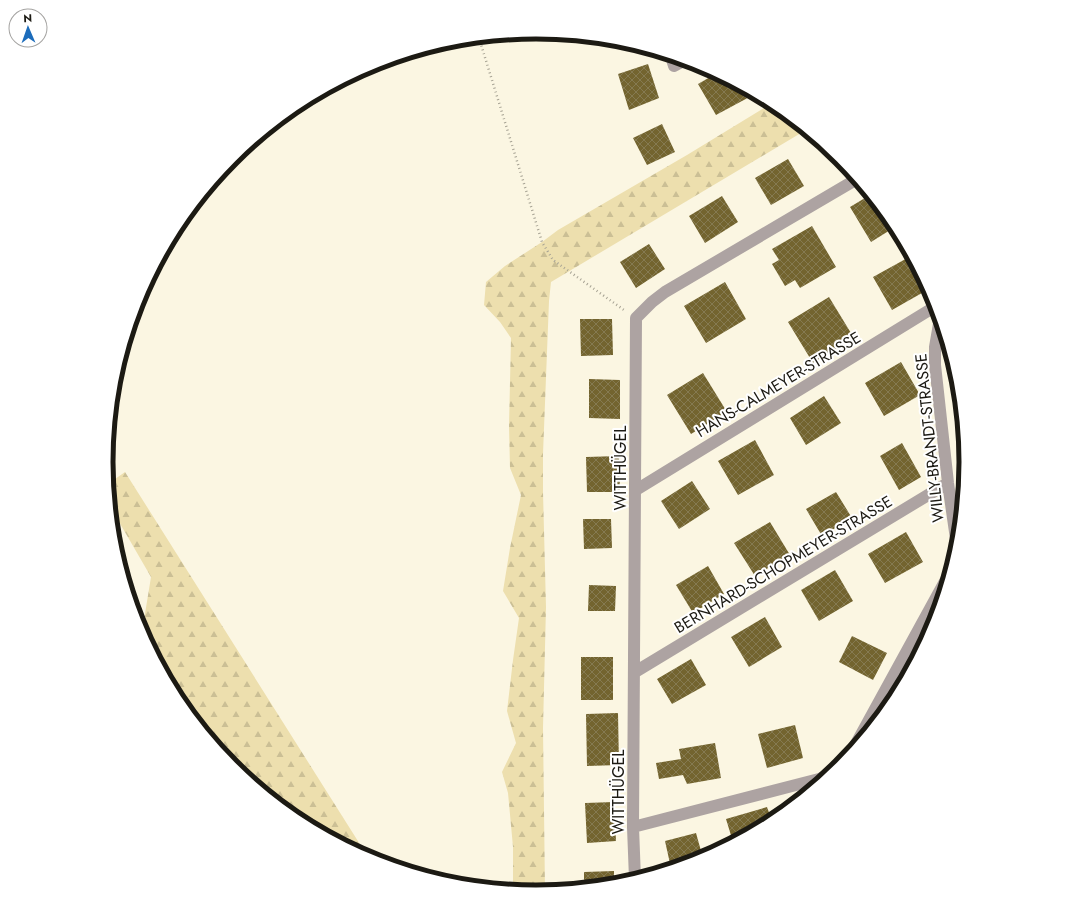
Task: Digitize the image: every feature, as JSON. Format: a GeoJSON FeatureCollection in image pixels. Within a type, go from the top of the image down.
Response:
{"type":"FeatureCollection","features":[{"type":"Feature","properties":{"kind":"street"},"geometry":{"type":"LineString","coordinates":[[636,318],[652,302],[665,292],[853,182]]}},
{"type":"Feature","properties":{"kind":"street","name":"HANS-CALMEYER-STRASSE"},"geometry":{"type":"LineString","coordinates":[[636,490],[931,309]]}},
{"type":"Feature","properties":{"kind":"street","name":"WITTHÜGEL"},"geometry":{"type":"LineString","coordinates":[[635,873],[636,318]]}},
{"type":"Feature","properties":{"kind":"street","name":"WILLY-BRANDT-STRASSE"},"geometry":{"type":"LineString","coordinates":[[938,329],[935,347],[935,365],[954,524]]}},
{"type":"Feature","properties":{"kind":"street","name":"BERNHARD-SCHOPMEYER-STRASSE"},"geometry":{"type":"LineString","coordinates":[[635,672],[948,483]]}},
{"type":"Feature","properties":{"kind":"street"},"geometry":{"type":"LineString","coordinates":[[863,731],[938,594]]}},
{"type":"Feature","properties":{"kind":"street"},"geometry":{"type":"LineString","coordinates":[[634,827],[816,779]]}},
{"type":"Feature","properties":{"kind":"path"},"geometry":{"type":"LineString","coordinates":[[480,43],[542,242],[553,260],[636,318]]}},
{"type":"Feature","properties":{"kind":"green space"},"geometry":{"type":"Polygon","coordinates":[[[766,107],[802,133],[551,282],[543,454],[546,607],[543,728],[545,885],[513,884],[513,847],[508,793],[502,772],[516,743],[507,711],[519,618],[503,591],[521,495],[510,468],[509,426],[511,338],[500,322],[484,305],[486,282],[505,266],[558,230],[687,155],[766,107]]]}},
{"type":"Feature","properties":{"kind":"green space"},"geometry":{"type":"Polygon","coordinates":[[[125,472],[362,847],[324,828],[278,798],[237,761],[218,741],[200,720],[184,697],[157,649],[144,621],[151,577],[117,519],[114,480],[125,472]]]}},
{"type":"Feature","properties":{"kind":"building"},"geometry":{"type":"Polygon","coordinates":[[[648,64],[659,98],[629,110],[618,74],[648,64]]]}},
{"type":"Feature","properties":{"kind":"building"},"geometry":{"type":"Polygon","coordinates":[[[710,77],[750,97],[716,115],[698,84],[710,77]]]}},
{"type":"Feature","properties":{"kind":"building"},"geometry":{"type":"Polygon","coordinates":[[[662,124],[675,152],[647,165],[633,138],[662,124]]]}},
{"type":"Feature","properties":{"kind":"building"},"geometry":{"type":"Polygon","coordinates":[[[788,159],[804,186],[771,205],[755,178],[788,159]]]}},
{"type":"Feature","properties":{"kind":"building"},"geometry":{"type":"Polygon","coordinates":[[[722,196],[738,222],[705,243],[689,216],[722,196]]]}},
{"type":"Feature","properties":{"kind":"building"},"geometry":{"type":"Polygon","coordinates":[[[866,197],[890,230],[871,242],[850,207],[866,197]]]}},
{"type":"Feature","properties":{"kind":"building"},"geometry":{"type":"Polygon","coordinates":[[[812,226],[836,267],[800,288],[795,280],[785,286],[772,264],[779,260],[772,249],[812,226]]]}},
{"type":"Feature","properties":{"kind":"building"},"geometry":{"type":"Polygon","coordinates":[[[649,244],[665,269],[636,288],[620,262],[649,244]]]}},
{"type":"Feature","properties":{"kind":"building"},"geometry":{"type":"Polygon","coordinates":[[[906,259],[923,292],[892,310],[873,277],[906,259]]]}},
{"type":"Feature","properties":{"kind":"building"},"geometry":{"type":"Polygon","coordinates":[[[725,282],[746,319],[706,343],[684,306],[725,282]]]}},
{"type":"Feature","properties":{"kind":"building"},"geometry":{"type":"Polygon","coordinates":[[[829,297],[854,338],[813,363],[788,322],[829,297]]]}},
{"type":"Feature","properties":{"kind":"building"},"geometry":{"type":"Polygon","coordinates":[[[580,319],[612,319],[613,355],[581,356],[580,319]]]}},
{"type":"Feature","properties":{"kind":"building"},"geometry":{"type":"Polygon","coordinates":[[[901,362],[920,395],[884,416],[865,383],[901,362]]]}},
{"type":"Feature","properties":{"kind":"building"},"geometry":{"type":"Polygon","coordinates":[[[703,373],[727,412],[691,434],[667,395],[703,373]]]}},
{"type":"Feature","properties":{"kind":"building"},"geometry":{"type":"Polygon","coordinates":[[[589,379],[620,380],[620,419],[589,418],[589,379]]]}},
{"type":"Feature","properties":{"kind":"building"},"geometry":{"type":"Polygon","coordinates":[[[824,396],[841,423],[806,445],[790,418],[824,396]]]}},
{"type":"Feature","properties":{"kind":"building"},"geometry":{"type":"Polygon","coordinates":[[[755,440],[774,475],[738,495],[718,461],[755,440]]]}},
{"type":"Feature","properties":{"kind":"building"},"geometry":{"type":"Polygon","coordinates":[[[902,443],[921,477],[899,490],[880,456],[902,443]]]}},
{"type":"Feature","properties":{"kind":"building"},"geometry":{"type":"Polygon","coordinates":[[[619,456],[620,492],[587,492],[586,457],[619,456]]]}},
{"type":"Feature","properties":{"kind":"building"},"geometry":{"type":"Polygon","coordinates":[[[692,481],[710,509],[679,529],[661,501],[692,481]]]}},
{"type":"Feature","properties":{"kind":"building"},"geometry":{"type":"Polygon","coordinates":[[[836,492],[852,518],[822,536],[806,509],[836,492]]]}},
{"type":"Feature","properties":{"kind":"building"},"geometry":{"type":"Polygon","coordinates":[[[583,519],[611,519],[612,548],[584,549],[583,519]]]}},
{"type":"Feature","properties":{"kind":"building"},"geometry":{"type":"Polygon","coordinates":[[[770,522],[790,555],[755,576],[734,543],[770,522]]]}},
{"type":"Feature","properties":{"kind":"building"},"geometry":{"type":"Polygon","coordinates":[[[906,532],[923,562],[885,583],[868,554],[906,532]]]}},
{"type":"Feature","properties":{"kind":"building"},"geometry":{"type":"Polygon","coordinates":[[[708,566],[724,594],[693,613],[676,585],[708,566]]]}},
{"type":"Feature","properties":{"kind":"building"},"geometry":{"type":"Polygon","coordinates":[[[835,570],[853,601],[819,621],[801,590],[835,570]]]}},
{"type":"Feature","properties":{"kind":"building"},"geometry":{"type":"Polygon","coordinates":[[[589,585],[616,586],[615,611],[588,611],[589,585]]]}},
{"type":"Feature","properties":{"kind":"building"},"geometry":{"type":"Polygon","coordinates":[[[765,617],[782,647],[749,667],[731,637],[765,617]]]}},
{"type":"Feature","properties":{"kind":"building"},"geometry":{"type":"Polygon","coordinates":[[[852,636],[887,653],[873,680],[839,662],[852,636]]]}},
{"type":"Feature","properties":{"kind":"building"},"geometry":{"type":"Polygon","coordinates":[[[581,657],[613,657],[613,700],[581,700],[581,657]]]}},
{"type":"Feature","properties":{"kind":"building"},"geometry":{"type":"Polygon","coordinates":[[[691,659],[706,685],[672,704],[657,679],[691,659]]]}},
{"type":"Feature","properties":{"kind":"building"},"geometry":{"type":"Polygon","coordinates":[[[618,713],[619,765],[587,766],[586,714],[618,713]]]}},
{"type":"Feature","properties":{"kind":"building"},"geometry":{"type":"Polygon","coordinates":[[[795,725],[803,758],[767,768],[758,734],[795,725]]]}},
{"type":"Feature","properties":{"kind":"building"},"geometry":{"type":"Polygon","coordinates":[[[715,743],[721,778],[687,784],[683,775],[659,779],[656,763],[681,759],[679,749],[715,743]]]}},
{"type":"Feature","properties":{"kind":"building"},"geometry":{"type":"Polygon","coordinates":[[[614,802],[616,841],[587,843],[585,803],[614,802]]]}},
{"type":"Feature","properties":{"kind":"building"},"geometry":{"type":"Polygon","coordinates":[[[767,807],[770,815],[731,836],[726,819],[767,807]]]}},
{"type":"Feature","properties":{"kind":"building"},"geometry":{"type":"Polygon","coordinates":[[[696,833],[701,851],[670,864],[665,841],[696,833]]]}},
{"type":"Feature","properties":{"kind":"building"},"geometry":{"type":"Polygon","coordinates":[[[614,871],[614,878],[584,882],[584,872],[614,871]]]}}]}
